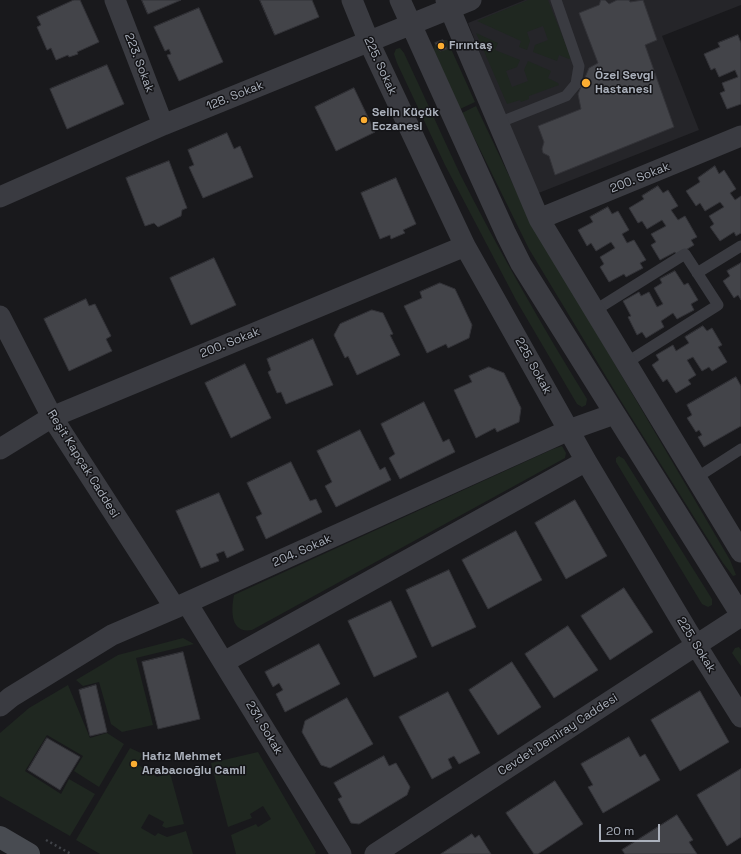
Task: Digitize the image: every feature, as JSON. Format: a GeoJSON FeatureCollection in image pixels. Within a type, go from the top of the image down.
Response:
{"type":"FeatureCollection","features":[{"type":"Feature","properties":{"kind":"main road"},"geometry":{"type":"LineString","coordinates":[[0,837],[29,854]]}},
{"type":"Feature","properties":{"kind":"street","name":"223. Sokak"},"geometry":{"type":"LineString","coordinates":[[115,0],[164,126]]}},
{"type":"Feature","properties":{"kind":"street","name":"225. Sokak"},"geometry":{"type":"LineString","coordinates":[[352,0],[368,42],[465,246],[586,461],[696,646],[741,717]]}},
{"type":"Feature","properties":{"kind":"street"},"geometry":{"type":"LineString","coordinates":[[400,0],[410,25],[521,264],[741,616]]}},
{"type":"Feature","properties":{"kind":"street","name":"128. Sokak"},"geometry":{"type":"LineString","coordinates":[[0,197],[164,126],[410,25],[448,5],[471,0]]}},
{"type":"Feature","properties":{"kind":"street"},"geometry":{"type":"LineString","coordinates":[[448,5],[539,220],[741,552]]}},
{"type":"Feature","properties":{"kind":"street","name":"200. Sokak"},"geometry":{"type":"LineString","coordinates":[[539,220],[741,136]]}},
{"type":"Feature","properties":{"kind":"street","name":"200. Sokak"},"geometry":{"type":"LineString","coordinates":[[0,449],[52,417],[465,246]]}},
{"type":"Feature","properties":{"kind":"street","name":"Reşit Kapçak Caddesi"},"geometry":{"type":"LineString","coordinates":[[0,316],[52,417],[181,605]]}},
{"type":"Feature","properties":{"kind":"street","name":"204. Sokak"},"geometry":{"type":"LineString","coordinates":[[0,706],[11,697],[112,635],[569,430],[614,414]]}},
{"type":"Feature","properties":{"kind":"street"},"geometry":{"type":"LineString","coordinates":[[224,662],[586,461]]}},
{"type":"Feature","properties":{"kind":"street","name":"231. Sokak"},"geometry":{"type":"LineString","coordinates":[[181,605],[224,662],[341,854]]}},
{"type":"Feature","properties":{"kind":"street","name":"Cevdet Demiray Caddesi"},"geometry":{"type":"LineString","coordinates":[[382,852],[741,616]]}},
{"type":"Feature","properties":{"kind":"lane"},"geometry":{"type":"LineString","coordinates":[[498,123],[566,96],[576,84],[580,66],[556,0]]}},
{"type":"Feature","properties":{"kind":"lane"},"geometry":{"type":"LineString","coordinates":[[697,273],[741,246]]}},
{"type":"Feature","properties":{"kind":"lane"},"geometry":{"type":"LineString","coordinates":[[594,311],[685,254],[718,305],[626,363]]}},
{"type":"Feature","properties":{"kind":"lane"},"geometry":{"type":"LineString","coordinates":[[696,478],[741,449]]}},
{"type":"Feature","properties":{"kind":"shaded area","name":"Özel Sevgi Hastanesi"},"geometry":{"type":"Polygon","coordinates":[[[525,0],[741,0],[741,5],[662,36],[699,130],[536,194],[468,23],[525,0]]]}},
{"type":"Feature","properties":{"kind":"shaded area"},"geometry":{"type":"Polygon","coordinates":[[[528,0],[548,0],[571,58],[569,59],[559,55],[557,61],[533,52],[535,45],[548,40],[543,26],[527,32],[530,41],[527,50],[519,47],[521,41],[477,21],[528,0]]]}},
{"type":"Feature","properties":{"kind":"shaded area"},"geometry":{"type":"Polygon","coordinates":[[[476,33],[498,43],[495,50],[520,60],[517,67],[506,71],[512,87],[528,81],[524,70],[528,61],[551,71],[548,78],[559,85],[529,96],[529,99],[521,102],[520,100],[507,104],[476,33]]]}},
{"type":"Feature","properties":{"kind":"shaded area"},"geometry":{"type":"Polygon","coordinates":[[[443,40],[447,40],[475,102],[460,109],[434,50],[435,43],[440,51],[447,49],[443,40]]]}},
{"type":"Feature","properties":{"kind":"shaded area"},"geometry":{"type":"Polygon","coordinates":[[[400,48],[404,53],[475,203],[521,288],[587,399],[586,405],[582,407],[577,404],[516,300],[445,165],[397,63],[394,54],[396,49],[400,48]]]}},
{"type":"Feature","properties":{"kind":"shaded area"},"geometry":{"type":"Polygon","coordinates":[[[476,106],[529,218],[730,560],[736,575],[733,576],[723,563],[619,398],[529,249],[462,113],[476,106]]]}},
{"type":"Feature","properties":{"kind":"shaded area"},"geometry":{"type":"Polygon","coordinates":[[[562,446],[566,453],[565,458],[252,630],[245,630],[236,625],[232,607],[234,595],[562,446]]]}},
{"type":"Feature","properties":{"kind":"shaded area"},"geometry":{"type":"Polygon","coordinates":[[[619,456],[624,459],[712,599],[712,605],[708,607],[702,604],[616,462],[616,458],[619,456]]]}},
{"type":"Feature","properties":{"kind":"shaded area"},"geometry":{"type":"Polygon","coordinates":[[[183,638],[194,644],[136,658],[153,725],[122,732],[111,724],[99,682],[83,686],[76,680],[118,655],[183,638]]]}},
{"type":"Feature","properties":{"kind":"shaded area"},"geometry":{"type":"Polygon","coordinates":[[[739,647],[741,650],[741,666],[732,653],[735,648],[739,647]]]}},
{"type":"Feature","properties":{"kind":"shaded area"},"geometry":{"type":"Polygon","coordinates":[[[68,685],[90,738],[107,733],[124,744],[99,787],[74,771],[83,756],[47,735],[25,771],[61,794],[69,779],[95,794],[70,836],[0,796],[0,733],[29,708],[68,685]]]}},
{"type":"Feature","properties":{"kind":"shaded area"},"geometry":{"type":"Polygon","coordinates":[[[130,748],[143,754],[137,764],[157,777],[170,773],[184,824],[166,828],[162,826],[164,822],[149,814],[141,828],[155,836],[158,833],[167,837],[186,831],[193,854],[100,854],[76,840],[130,748]]]}},
{"type":"Feature","properties":{"kind":"shaded area"},"geometry":{"type":"Polygon","coordinates":[[[258,752],[316,852],[315,854],[236,854],[231,835],[256,824],[258,827],[271,819],[263,806],[250,814],[252,818],[228,827],[211,763],[258,752]]]}},
{"type":"Feature","properties":{"kind":"building"},"geometry":{"type":"Polygon","coordinates":[[[74,0],[80,0],[99,42],[77,52],[78,54],[69,57],[68,55],[56,60],[51,48],[47,50],[37,27],[41,25],[37,17],[74,0]]]}},
{"type":"Feature","properties":{"kind":"building"},"geometry":{"type":"Polygon","coordinates":[[[142,0],[181,0],[148,14],[142,0]]]}},
{"type":"Feature","properties":{"kind":"building"},"geometry":{"type":"Polygon","coordinates":[[[260,0],[312,0],[319,17],[275,35],[260,0]]]}},
{"type":"Feature","properties":{"kind":"building"},"geometry":{"type":"Polygon","coordinates":[[[601,0],[605,0],[609,4],[617,0],[629,0],[630,2],[643,0],[657,40],[645,45],[674,127],[555,175],[549,156],[543,153],[542,149],[544,142],[538,126],[581,109],[578,94],[589,68],[598,63],[579,13],[599,5],[601,0]]]}},
{"type":"Feature","properties":{"kind":"building"},"geometry":{"type":"Polygon","coordinates":[[[199,8],[223,62],[179,81],[167,55],[171,54],[169,49],[165,51],[154,27],[199,8]]]}},
{"type":"Feature","properties":{"kind":"building"},"geometry":{"type":"Polygon","coordinates":[[[738,35],[741,43],[741,104],[727,109],[720,93],[725,91],[722,83],[738,77],[735,70],[719,77],[715,68],[711,70],[704,54],[720,47],[718,43],[738,35]]]}},
{"type":"Feature","properties":{"kind":"building","name":"Fırıntaş"},"geometry":{"type":"Polygon","coordinates":[[[443,40],[447,49],[440,51],[435,43],[443,40]]]}},
{"type":"Feature","properties":{"kind":"building"},"geometry":{"type":"Polygon","coordinates":[[[107,65],[124,104],[67,129],[50,89],[107,65]]]}},
{"type":"Feature","properties":{"kind":"building"},"geometry":{"type":"Polygon","coordinates":[[[354,88],[375,132],[336,151],[315,107],[354,88]]]}},
{"type":"Feature","properties":{"kind":"building"},"geometry":{"type":"Polygon","coordinates":[[[227,133],[234,149],[240,146],[253,177],[203,198],[189,167],[194,165],[188,150],[227,133]]]}},
{"type":"Feature","properties":{"kind":"building"},"geometry":{"type":"Polygon","coordinates":[[[169,161],[187,208],[182,210],[181,216],[158,227],[154,223],[145,226],[126,178],[169,161]]]}},
{"type":"Feature","properties":{"kind":"building"},"geometry":{"type":"Polygon","coordinates":[[[715,166],[719,174],[724,170],[736,189],[730,193],[735,200],[741,196],[741,233],[736,236],[734,232],[720,241],[710,227],[714,224],[709,216],[724,207],[720,202],[705,211],[700,203],[696,206],[686,191],[700,182],[698,178],[715,166]]]}},
{"type":"Feature","properties":{"kind":"building"},"geometry":{"type":"Polygon","coordinates":[[[396,178],[416,224],[403,230],[405,233],[391,239],[390,235],[380,239],[361,193],[396,178]]]}},
{"type":"Feature","properties":{"kind":"building"},"geometry":{"type":"Polygon","coordinates":[[[658,186],[663,193],[668,190],[678,206],[671,210],[678,220],[685,216],[697,237],[691,240],[694,245],[677,255],[675,252],[660,260],[651,245],[656,242],[651,234],[666,226],[662,220],[647,229],[642,221],[638,223],[629,208],[644,199],[642,196],[658,186]]]}},
{"type":"Feature","properties":{"kind":"building"},"geometry":{"type":"Polygon","coordinates":[[[608,207],[612,214],[618,211],[629,230],[622,234],[627,243],[634,240],[646,260],[640,263],[643,268],[626,277],[624,274],[609,282],[600,267],[604,264],[600,257],[615,248],[611,242],[596,251],[591,243],[587,246],[578,230],[593,222],[590,217],[608,207]]]}},
{"type":"Feature","properties":{"kind":"building"},"geometry":{"type":"Polygon","coordinates":[[[214,258],[236,305],[191,325],[170,278],[214,258]]]}},
{"type":"Feature","properties":{"kind":"building"},"geometry":{"type":"Polygon","coordinates":[[[741,263],[741,300],[738,295],[734,298],[723,281],[730,276],[727,271],[741,263]]]}},
{"type":"Feature","properties":{"kind":"building"},"geometry":{"type":"Polygon","coordinates":[[[675,271],[684,285],[688,283],[698,300],[691,304],[694,310],[677,319],[673,313],[661,321],[664,327],[646,338],[642,332],[637,335],[628,317],[631,316],[623,301],[639,292],[641,296],[649,292],[657,307],[663,304],[654,288],[662,283],[660,279],[675,271]]]}},
{"type":"Feature","properties":{"kind":"building"},"geometry":{"type":"Polygon","coordinates":[[[440,283],[455,289],[472,325],[469,338],[448,348],[446,344],[427,353],[404,306],[422,298],[420,292],[440,283]]]}},
{"type":"Feature","properties":{"kind":"building"},"geometry":{"type":"Polygon","coordinates":[[[86,299],[89,306],[95,304],[111,336],[106,339],[112,351],[69,371],[44,319],[86,299]]]}},
{"type":"Feature","properties":{"kind":"building"},"geometry":{"type":"Polygon","coordinates":[[[372,310],[383,313],[393,334],[390,335],[400,355],[357,375],[348,356],[345,358],[334,335],[340,324],[372,310]]]}},
{"type":"Feature","properties":{"kind":"building"},"geometry":{"type":"Polygon","coordinates":[[[703,326],[707,331],[712,328],[722,345],[718,347],[727,362],[712,371],[709,367],[702,371],[693,357],[687,360],[696,375],[688,380],[691,384],[676,393],[667,379],[663,382],[652,365],[659,360],[656,355],[673,345],[676,351],[689,343],[685,337],[703,326]]]}},
{"type":"Feature","properties":{"kind":"building"},"geometry":{"type":"Polygon","coordinates":[[[313,339],[333,385],[286,404],[281,392],[277,393],[268,372],[271,370],[267,359],[313,339]]]}},
{"type":"Feature","properties":{"kind":"building"},"geometry":{"type":"Polygon","coordinates":[[[245,364],[271,418],[231,438],[205,383],[245,364]]]}},
{"type":"Feature","properties":{"kind":"building"},"geometry":{"type":"Polygon","coordinates":[[[489,367],[504,373],[521,408],[519,422],[497,432],[495,428],[476,438],[454,390],[472,382],[469,376],[489,367]]]}},
{"type":"Feature","properties":{"kind":"building"},"geometry":{"type":"Polygon","coordinates":[[[736,377],[741,386],[741,426],[704,447],[698,437],[702,435],[699,430],[696,432],[687,418],[692,415],[687,405],[736,377]]]}},
{"type":"Feature","properties":{"kind":"building"},"geometry":{"type":"Polygon","coordinates":[[[424,402],[443,442],[449,439],[455,452],[400,479],[389,458],[395,454],[381,424],[424,402]]]}},
{"type":"Feature","properties":{"kind":"building"},"geometry":{"type":"Polygon","coordinates":[[[360,430],[380,470],[385,467],[391,480],[336,507],[325,486],[332,482],[317,451],[360,430]]]}},
{"type":"Feature","properties":{"kind":"building"},"geometry":{"type":"Polygon","coordinates":[[[291,462],[310,501],[316,499],[322,512],[266,539],[256,517],[262,514],[247,483],[291,462]]]}},
{"type":"Feature","properties":{"kind":"building"},"geometry":{"type":"Polygon","coordinates":[[[219,493],[244,550],[227,558],[224,551],[216,554],[219,561],[201,568],[176,511],[219,493]]]}},
{"type":"Feature","properties":{"kind":"building"},"geometry":{"type":"Polygon","coordinates":[[[575,500],[607,556],[566,579],[535,523],[575,500]]]}},
{"type":"Feature","properties":{"kind":"building"},"geometry":{"type":"Polygon","coordinates":[[[516,531],[542,580],[488,609],[462,560],[516,531]]]}},
{"type":"Feature","properties":{"kind":"building"},"geometry":{"type":"Polygon","coordinates":[[[449,570],[476,627],[432,647],[406,590],[449,570]]]}},
{"type":"Feature","properties":{"kind":"building"},"geometry":{"type":"Polygon","coordinates":[[[624,588],[653,632],[610,660],[581,616],[624,588]]]}},
{"type":"Feature","properties":{"kind":"building"},"geometry":{"type":"Polygon","coordinates":[[[391,601],[417,657],[374,677],[348,621],[391,601]]]}},
{"type":"Feature","properties":{"kind":"building"},"geometry":{"type":"Polygon","coordinates":[[[568,626],[598,670],[554,698],[525,654],[568,626]]]}},
{"type":"Feature","properties":{"kind":"building"},"geometry":{"type":"Polygon","coordinates":[[[319,644],[340,684],[285,712],[276,694],[283,690],[279,683],[273,687],[265,672],[319,644]]]}},
{"type":"Feature","properties":{"kind":"building"},"geometry":{"type":"Polygon","coordinates":[[[183,652],[200,719],[158,729],[142,662],[183,652]]]}},
{"type":"Feature","properties":{"kind":"building"},"geometry":{"type":"Polygon","coordinates":[[[512,662],[541,707],[498,735],[469,690],[512,662]]]}},
{"type":"Feature","properties":{"kind":"building"},"geometry":{"type":"Polygon","coordinates":[[[96,685],[107,732],[90,736],[79,690],[96,685]]]}},
{"type":"Feature","properties":{"kind":"building"},"geometry":{"type":"Polygon","coordinates":[[[700,691],[729,742],[680,771],[651,720],[700,691]]]}},
{"type":"Feature","properties":{"kind":"building"},"geometry":{"type":"Polygon","coordinates":[[[448,692],[480,753],[459,764],[454,756],[448,759],[452,768],[432,779],[399,717],[448,692]]]}},
{"type":"Feature","properties":{"kind":"building"},"geometry":{"type":"Polygon","coordinates":[[[347,698],[373,744],[330,768],[321,765],[302,732],[305,721],[347,698]]]}},
{"type":"Feature","properties":{"kind":"building"},"geometry":{"type":"Polygon","coordinates":[[[629,737],[640,757],[645,754],[660,780],[603,813],[588,787],[593,785],[581,764],[629,737]]]}},
{"type":"Feature","properties":{"kind":"building"},"geometry":{"type":"Polygon","coordinates":[[[47,738],[80,757],[60,790],[28,770],[47,738]]]}},
{"type":"Feature","properties":{"kind":"building"},"geometry":{"type":"Polygon","coordinates":[[[384,756],[389,766],[396,763],[410,787],[407,795],[359,824],[351,823],[338,799],[342,797],[334,783],[384,756]]]}},
{"type":"Feature","properties":{"kind":"building"},"geometry":{"type":"Polygon","coordinates":[[[741,769],[741,837],[727,846],[697,795],[741,769]]]}},
{"type":"Feature","properties":{"kind":"building"},"geometry":{"type":"Polygon","coordinates":[[[555,781],[583,824],[538,854],[534,854],[506,813],[555,781]]]}},
{"type":"Feature","properties":{"kind":"building"},"geometry":{"type":"Polygon","coordinates":[[[677,815],[693,840],[689,842],[697,854],[625,854],[622,850],[677,815]]]}},
{"type":"Feature","properties":{"kind":"building"},"geometry":{"type":"Polygon","coordinates":[[[472,834],[475,838],[479,835],[491,854],[441,854],[472,834]]]}},
{"type":"Feature","properties":{"kind":"place","name":"Fırıntaş"},"geometry":{"type":"Point","coordinates":[441,46]}},
{"type":"Feature","properties":{"kind":"place","name":"Özel Sevgi Hastanesi"},"geometry":{"type":"Point","coordinates":[586,83]}},
{"type":"Feature","properties":{"kind":"place","name":"Selin Küçük Eczanesi"},"geometry":{"type":"Point","coordinates":[364,120]}},
{"type":"Feature","properties":{"kind":"place","name":"Hafız Mehmet Arabacıoğlu Camii"},"geometry":{"type":"Point","coordinates":[134,764]}}]}
